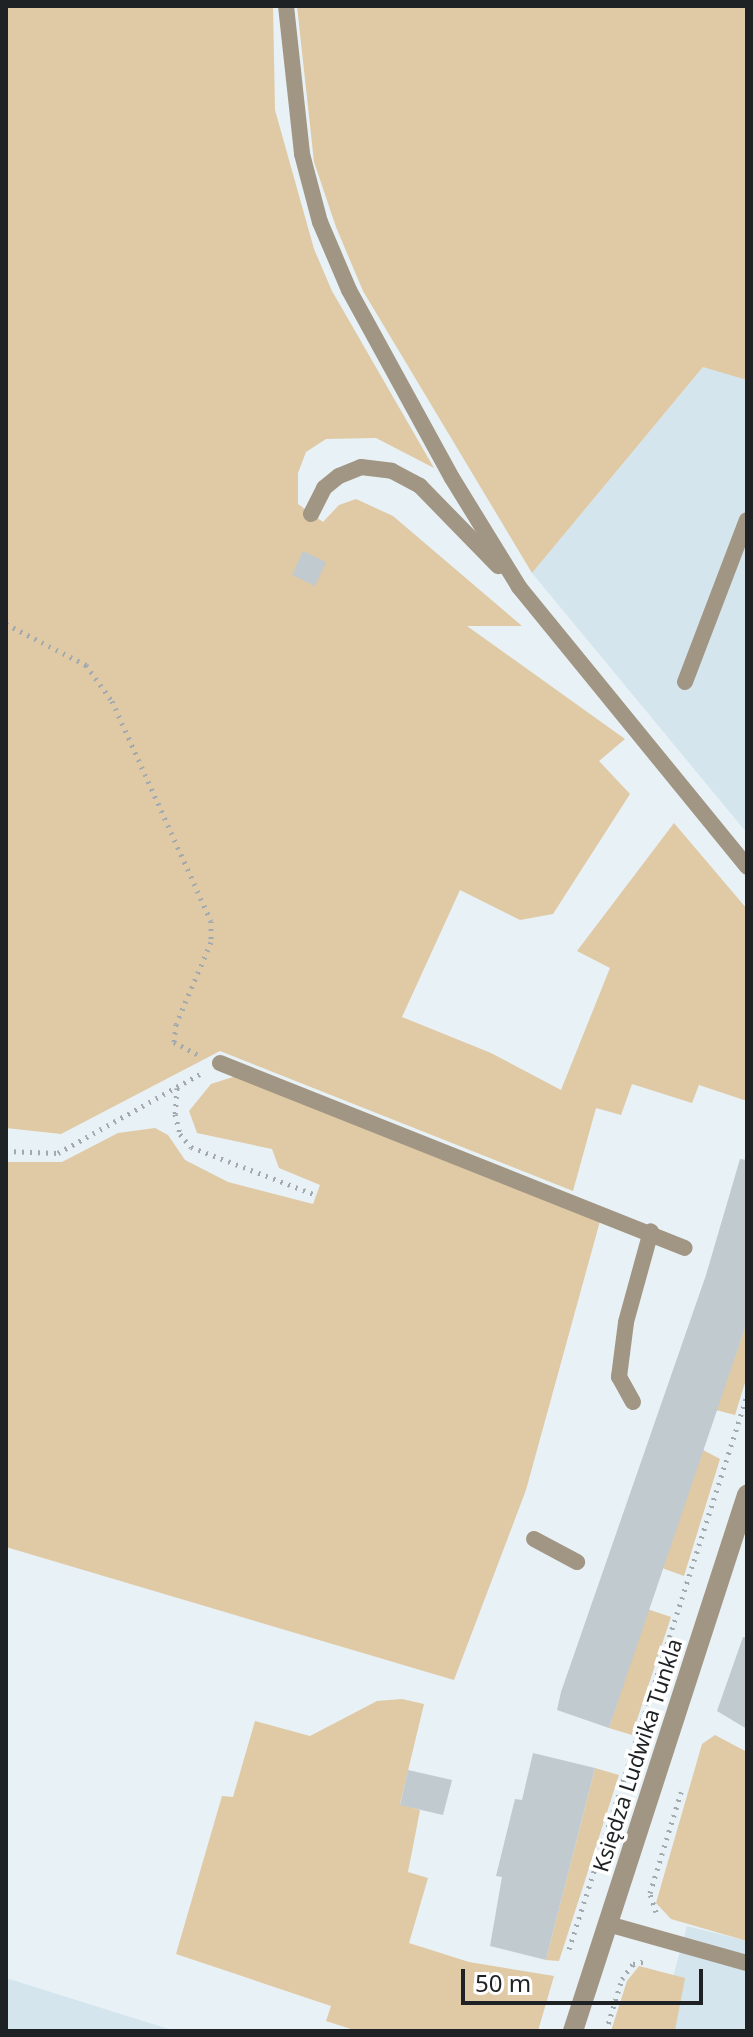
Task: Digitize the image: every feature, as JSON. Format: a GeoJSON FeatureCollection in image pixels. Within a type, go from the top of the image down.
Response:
{"type":"FeatureCollection","features":[{"type":"Feature","properties":{"kind":"street","name":"Księdza Ludwika Tunkla"},"geometry":{"type":"LineString","coordinates":[[573,2031],[747,1495]]}},
{"type":"Feature","properties":{"kind":"lane"},"geometry":{"type":"LineString","coordinates":[[286,6],[302,154],[320,222],[349,290],[452,478],[519,587]]}},
{"type":"Feature","properties":{"kind":"lane"},"geometry":{"type":"LineString","coordinates":[[311,514],[324,488],[339,476],[361,467],[392,471],[420,486],[519,587],[747,867]]}},
{"type":"Feature","properties":{"kind":"lane"},"geometry":{"type":"LineString","coordinates":[[685,682],[747,520]]}},
{"type":"Feature","properties":{"kind":"lane"},"geometry":{"type":"LineString","coordinates":[[220,1063],[651,1231],[684,1248]]}},
{"type":"Feature","properties":{"kind":"lane"},"geometry":{"type":"LineString","coordinates":[[633,1402],[619,1377],[626,1322],[651,1231]]}},
{"type":"Feature","properties":{"kind":"lane"},"geometry":{"type":"LineString","coordinates":[[534,1539],[577,1562]]}},
{"type":"Feature","properties":{"kind":"lane"},"geometry":{"type":"LineString","coordinates":[[608,1924],[747,1963]]}},
{"type":"Feature","properties":{"kind":"path"},"geometry":{"type":"LineString","coordinates":[[6,624],[86,665],[112,701],[211,921],[211,942],[176,1024],[174,1042],[180,1049],[220,1063]]}},
{"type":"Feature","properties":{"kind":"path"},"geometry":{"type":"LineString","coordinates":[[6,1151],[58,1153],[220,1063]]}},
{"type":"Feature","properties":{"kind":"path"},"geometry":{"type":"LineString","coordinates":[[177,1087],[175,1114],[180,1134],[191,1147],[316,1195]]}},
{"type":"Feature","properties":{"kind":"path"},"geometry":{"type":"LineString","coordinates":[[566,1957],[747,1396]]}},
{"type":"Feature","properties":{"kind":"path"},"geometry":{"type":"LineString","coordinates":[[606,2031],[622,1979],[633,1964],[664,1962],[676,1925],[653,1909],[650,1893],[686,1778]]}},
{"type":"Feature","properties":{"kind":"shaded area"},"geometry":{"type":"Polygon","coordinates":[[[6,6],[273,6],[275,110],[314,249],[332,291],[434,468],[376,438],[326,439],[306,452],[298,473],[298,504],[323,522],[339,505],[356,499],[393,516],[522,626],[467,626],[625,739],[599,761],[630,794],[553,914],[520,920],[460,890],[402,1017],[491,1053],[561,1090],[610,968],[577,951],[674,823],[747,909],[747,1101],[699,1085],[692,1103],[632,1084],[621,1115],[596,1108],[573,1191],[220,1051],[61,1134],[6,1128],[6,6]]]}},
{"type":"Feature","properties":{"kind":"shaded area"},"geometry":{"type":"Polygon","coordinates":[[[297,6],[747,6],[747,380],[703,367],[532,573],[363,291],[336,227],[314,162],[297,6]]]}},
{"type":"Feature","properties":{"kind":"shaded area"},"geometry":{"type":"Polygon","coordinates":[[[704,366],[747,380],[747,833],[532,573],[704,366]]]}},
{"type":"Feature","properties":{"kind":"shaded area"},"geometry":{"type":"Polygon","coordinates":[[[236,1076],[600,1221],[526,1490],[454,1680],[6,1547],[6,1162],[62,1162],[118,1133],[155,1128],[168,1135],[185,1160],[228,1182],[313,1204],[320,1185],[279,1168],[272,1149],[197,1133],[189,1111],[211,1084],[236,1076]]]}},
{"type":"Feature","properties":{"kind":"shaded area"},"geometry":{"type":"Polygon","coordinates":[[[747,1322],[747,1376],[735,1415],[716,1410],[747,1322]]]}},
{"type":"Feature","properties":{"kind":"shaded area"},"geometry":{"type":"Polygon","coordinates":[[[703,1450],[720,1459],[684,1576],[662,1568],[703,1450]]]}},
{"type":"Feature","properties":{"kind":"shaded area"},"geometry":{"type":"Polygon","coordinates":[[[647,1609],[671,1617],[632,1735],[609,1728],[647,1609]]]}},
{"type":"Feature","properties":{"kind":"shaded area"},"geometry":{"type":"Polygon","coordinates":[[[402,1699],[424,1704],[400,1804],[420,1810],[408,1872],[428,1878],[409,1943],[469,1962],[554,1976],[538,2031],[357,2031],[326,2021],[331,2006],[176,1954],[222,1796],[233,1797],[255,1721],[310,1736],[377,1701],[402,1699]]]}},
{"type":"Feature","properties":{"kind":"shaded area"},"geometry":{"type":"Polygon","coordinates":[[[715,1735],[747,1752],[747,1941],[671,1919],[656,1903],[702,1744],[715,1735]]]}},
{"type":"Feature","properties":{"kind":"shaded area"},"geometry":{"type":"Polygon","coordinates":[[[595,1768],[619,1775],[559,1961],[546,1960],[595,1768]]]}},
{"type":"Feature","properties":{"kind":"shaded area"},"geometry":{"type":"Polygon","coordinates":[[[687,1926],[747,1941],[747,2031],[658,2031],[687,1926]]]}},
{"type":"Feature","properties":{"kind":"shaded area"},"geometry":{"type":"Polygon","coordinates":[[[639,1966],[685,1978],[675,2031],[611,2031],[627,1981],[639,1966]]]}},
{"type":"Feature","properties":{"kind":"shaded area"},"geometry":{"type":"Polygon","coordinates":[[[6,1978],[159,2026],[175,2031],[6,2031],[6,1978]]]}},
{"type":"Feature","properties":{"kind":"building"},"geometry":{"type":"Polygon","coordinates":[[[303,551],[326,562],[315,586],[292,575],[303,551]]]}},
{"type":"Feature","properties":{"kind":"building"},"geometry":{"type":"Polygon","coordinates":[[[740,1159],[747,1160],[747,1322],[609,1728],[557,1710],[561,1692],[706,1275],[740,1159]]]}},
{"type":"Feature","properties":{"kind":"building"},"geometry":{"type":"Polygon","coordinates":[[[743,1637],[747,1638],[747,1729],[717,1711],[743,1637]]]}},
{"type":"Feature","properties":{"kind":"building"},"geometry":{"type":"Polygon","coordinates":[[[533,1753],[595,1768],[546,1960],[490,1946],[502,1877],[496,1876],[515,1799],[522,1800],[533,1753]]]}},
{"type":"Feature","properties":{"kind":"building"},"geometry":{"type":"Polygon","coordinates":[[[408,1770],[452,1780],[443,1815],[400,1805],[408,1770]]]}}]}
